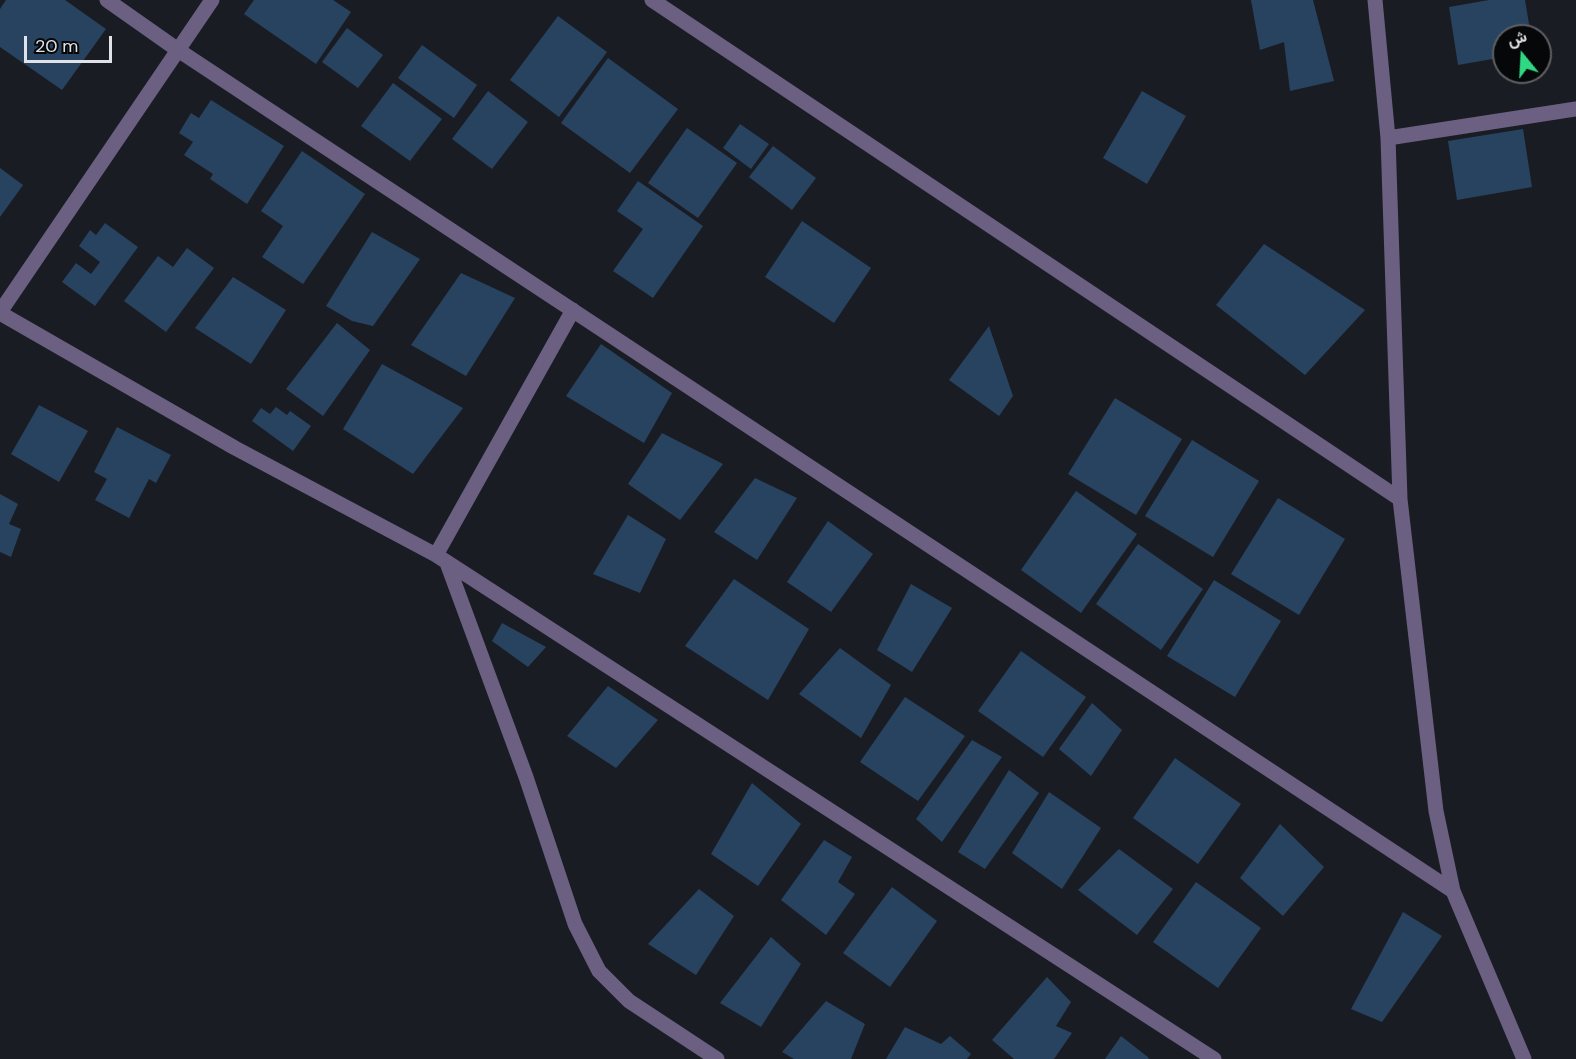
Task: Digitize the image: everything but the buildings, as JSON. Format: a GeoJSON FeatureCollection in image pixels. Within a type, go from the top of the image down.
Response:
{"type":"FeatureCollection","features":[{"type":"Feature","properties":{"kind":"street"},"geometry":{"type":"LineString","coordinates":[[107,0],[178,50],[1453,891]]}},
{"type":"Feature","properties":{"kind":"street"},"geometry":{"type":"LineString","coordinates":[[212,0],[0,313],[235,448],[442,559],[1214,1059]]}},
{"type":"Feature","properties":{"kind":"street"},"geometry":{"type":"LineString","coordinates":[[652,0],[1400,499]]}},
{"type":"Feature","properties":{"kind":"street"},"geometry":{"type":"LineString","coordinates":[[1375,0],[1388,138],[1400,499],[1436,811],[1453,891],[1524,1059]]}},
{"type":"Feature","properties":{"kind":"street"},"geometry":{"type":"LineString","coordinates":[[1388,138],[1576,109]]}},
{"type":"Feature","properties":{"kind":"street"},"geometry":{"type":"LineString","coordinates":[[573,310],[442,559],[526,777],[575,924],[599,971],[629,1001],[717,1059]]}}]}
